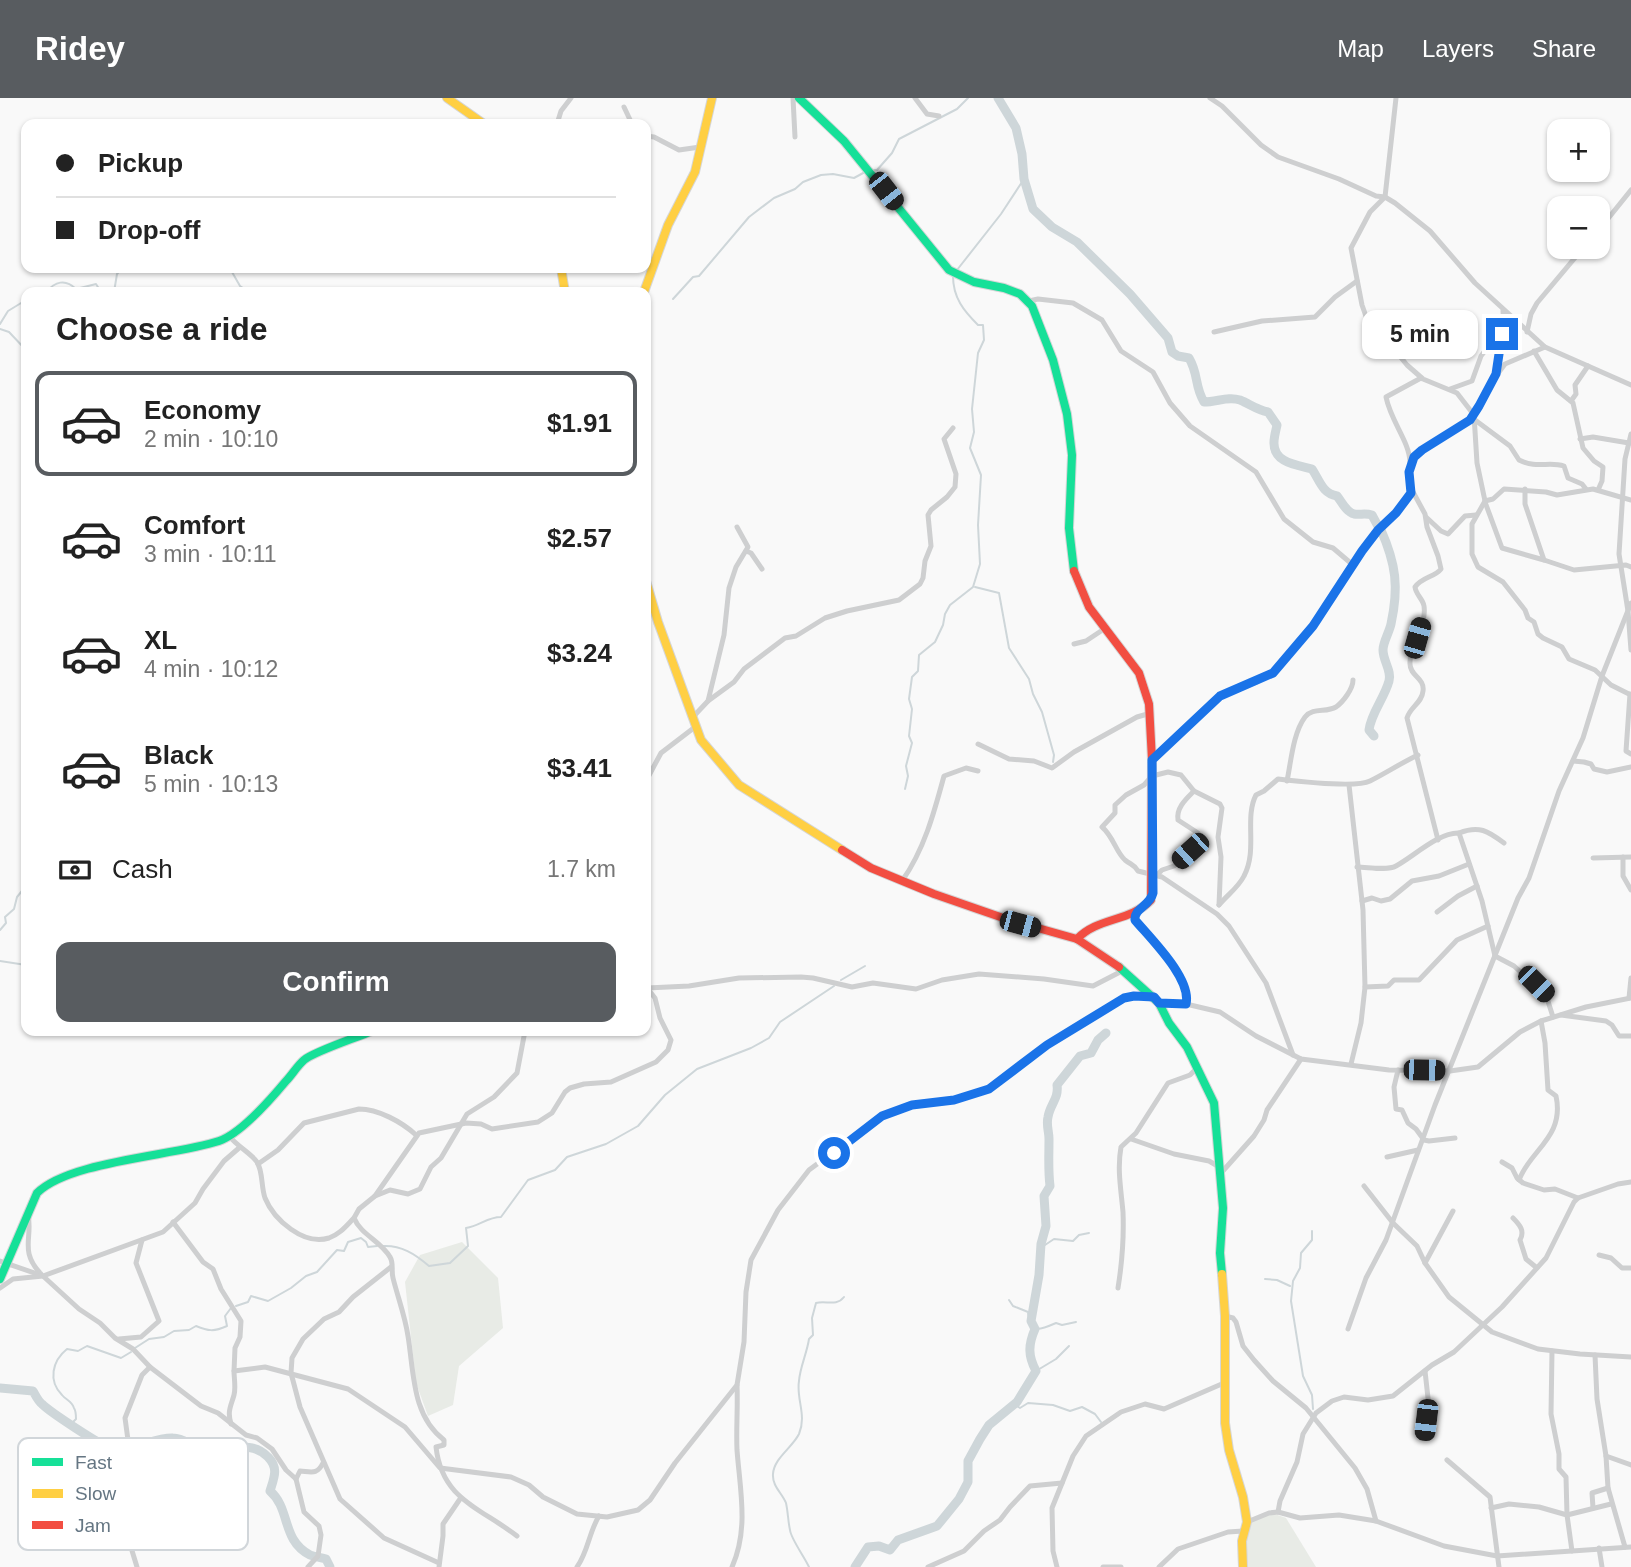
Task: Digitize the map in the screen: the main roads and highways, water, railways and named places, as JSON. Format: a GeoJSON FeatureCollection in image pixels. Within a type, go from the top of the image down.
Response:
{"type":"FeatureCollection","features":[{"type":"Feature","properties":{"kind":"waterway"},"geometry":{"type":"LineString","coordinates":[[874,170],[892,153],[899,139],[957,109],[968,98]]}},
{"type":"Feature","properties":{"kind":"waterway"},"geometry":{"type":"LineString","coordinates":[[998,98],[1016,128],[1024,179],[1033,209],[1052,227],[1077,242],[1130,294],[1168,338],[1172,352],[1189,358],[1204,402],[1236,399],[1268,412],[1277,425],[1274,442],[1277,455],[1287,462],[1312,469],[1325,489],[1337,496],[1349,511],[1372,515],[1379,528]]}},
{"type":"Feature","properties":{"kind":"waterway"},"geometry":{"type":"LineString","coordinates":[[673,299],[693,277],[699,276],[749,217],[774,198],[821,175],[854,178],[865,172]]}},
{"type":"Feature","properties":{"kind":"waterway"},"geometry":{"type":"LineString","coordinates":[[957,270],[1001,214],[1024,179]]}},
{"type":"Feature","properties":{"kind":"waterway"},"geometry":{"type":"LineString","coordinates":[[115,287],[118,273]]}},
{"type":"Feature","properties":{"kind":"waterway"},"geometry":{"type":"LineString","coordinates":[[233,273],[242,287]]}},
{"type":"Feature","properties":{"kind":"waterway"},"geometry":{"type":"LineString","coordinates":[[905,789],[908,776],[906,766],[912,743],[909,736],[912,709],[909,699],[912,677],[918,671],[919,655],[935,642],[950,605],[973,587],[980,564],[978,525],[981,475],[970,448],[974,432],[972,409],[978,353],[984,340],[983,325],[978,325],[960,304],[953,276]]}},
{"type":"Feature","properties":{"kind":"waterway"},"geometry":{"type":"LineString","coordinates":[[52,287],[64,282],[73,287]]}},
{"type":"Feature","properties":{"kind":"waterway"},"geometry":{"type":"LineString","coordinates":[[84,287],[96,284],[98,287]]}},
{"type":"Feature","properties":{"kind":"waterway"},"geometry":{"type":"LineString","coordinates":[[0,324],[8,311],[21,303]]}},
{"type":"Feature","properties":{"kind":"waterway"},"geometry":{"type":"LineString","coordinates":[[0,329],[9,332],[21,345]]}},
{"type":"Feature","properties":{"kind":"waterway"},"geometry":{"type":"LineString","coordinates":[[1374,736],[1369,730],[1370,724],[1390,677],[1383,650],[1395,598],[1393,565],[1381,530]]}},
{"type":"Feature","properties":{"kind":"waterway"},"geometry":{"type":"LineString","coordinates":[[975,587],[999,593],[1009,648],[1029,679],[1042,712],[1054,755],[1053,762]]}},
{"type":"Feature","properties":{"kind":"waterway"},"geometry":{"type":"LineString","coordinates":[[0,930],[21,892]]}},
{"type":"Feature","properties":{"kind":"waterway"},"geometry":{"type":"LineString","coordinates":[[0,961],[21,964]]}},
{"type":"Feature","properties":{"kind":"waterway"},"geometry":{"type":"LineString","coordinates":[[841,980],[865,966]]}},
{"type":"Feature","properties":{"kind":"waterway"},"geometry":{"type":"LineString","coordinates":[[383,1246],[408,1251],[429,1266],[450,1263],[468,1246],[466,1228],[501,1217],[528,1180],[555,1170],[567,1157],[606,1144],[638,1126],[665,1095],[697,1069],[769,1038],[780,1022],[834,986]]}},
{"type":"Feature","properties":{"kind":"waterway"},"geometry":{"type":"LineString","coordinates":[[855,1567],[868,1547],[879,1546],[890,1550],[898,1540],[937,1526],[959,1499],[968,1482],[968,1461],[980,1439],[989,1425],[1017,1402],[1036,1371],[1030,1355],[1035,1329],[1031,1321],[1041,1244],[1046,1226],[1044,1196],[1050,1186],[1048,1117],[1057,1094],[1057,1085],[1080,1056],[1091,1053],[1098,1040],[1106,1033]]}},
{"type":"Feature","properties":{"kind":"waterway"},"geometry":{"type":"LineString","coordinates":[[1312,1231],[1312,1240],[1301,1253],[1300,1268],[1293,1281],[1291,1301],[1303,1376],[1312,1395],[1313,1409]]}},
{"type":"Feature","properties":{"kind":"waterway"},"geometry":{"type":"LineString","coordinates":[[1041,1244],[1045,1245],[1054,1239],[1073,1241],[1079,1235],[1089,1233]]}},
{"type":"Feature","properties":{"kind":"waterway"},"geometry":{"type":"LineString","coordinates":[[236,1306],[248,1302],[251,1296],[268,1301],[291,1288],[306,1276],[317,1272],[337,1250],[344,1251],[348,1242],[361,1238],[368,1247],[377,1246]]}},
{"type":"Feature","properties":{"kind":"waterway"},"geometry":{"type":"LineString","coordinates":[[1265,1279],[1277,1280],[1290,1286]]}},
{"type":"Feature","properties":{"kind":"waterway"},"geometry":{"type":"LineString","coordinates":[[809,1567],[791,1534],[786,1503],[776,1486],[773,1474],[776,1463],[796,1439],[801,1427],[799,1381],[809,1339],[813,1335],[812,1318],[816,1303],[834,1303],[844,1297]]}},
{"type":"Feature","properties":{"kind":"waterway"},"geometry":{"type":"LineString","coordinates":[[1009,1300],[1013,1306],[1028,1312],[1031,1324],[1037,1329],[1056,1323],[1062,1325],[1076,1322]]}},
{"type":"Feature","properties":{"kind":"waterway"},"geometry":{"type":"LineString","coordinates":[[135,1348],[149,1339],[164,1337],[174,1331],[189,1330],[196,1326],[211,1330],[227,1326],[225,1316],[231,1308]]}},
{"type":"Feature","properties":{"kind":"waterway"},"geometry":{"type":"LineString","coordinates":[[71,1424],[76,1419],[75,1410],[58,1389],[53,1377],[55,1365],[62,1354],[67,1349],[78,1351],[87,1346],[121,1358],[131,1352]]}},
{"type":"Feature","properties":{"kind":"waterway"},"geometry":{"type":"LineString","coordinates":[[1036,1371],[1056,1359],[1069,1346]]}},
{"type":"Feature","properties":{"kind":"waterway"},"geometry":{"type":"LineString","coordinates":[[0,1388],[33,1391],[41,1403],[92,1438]]}},
{"type":"Feature","properties":{"kind":"waterway"},"geometry":{"type":"LineString","coordinates":[[1017,1402],[1020,1408],[1028,1403],[1053,1405],[1070,1411],[1082,1407],[1095,1414],[1101,1422]]}},
{"type":"Feature","properties":{"kind":"waterway"},"geometry":{"type":"LineString","coordinates":[[166,1438],[173,1438]]}},
{"type":"Feature","properties":{"kind":"waterway"},"geometry":{"type":"LineString","coordinates":[[248,1447],[261,1451],[274,1465],[275,1473],[270,1491],[281,1506],[294,1541],[310,1555],[326,1559],[330,1567]]}}]}
